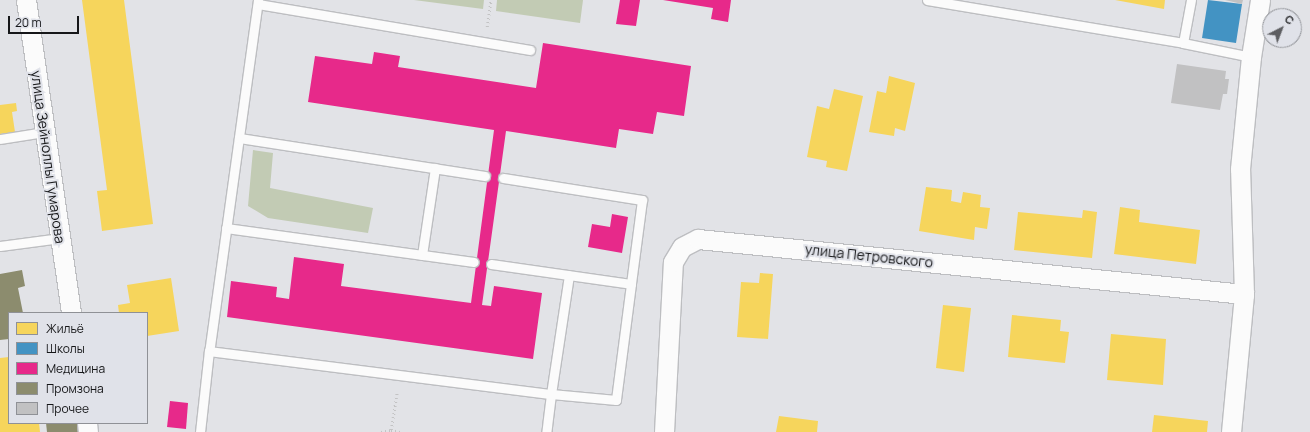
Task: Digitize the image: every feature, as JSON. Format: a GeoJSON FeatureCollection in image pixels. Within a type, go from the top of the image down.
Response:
{"type":"FeatureCollection","features":[{"type":"Feature","properties":{"kind":"street","name":"улица Зейноллы Гумарова"},"geometry":{"type":"LineString","coordinates":[[26,0],[71,312]]}},
{"type":"Feature","properties":{"kind":"street"},"geometry":{"type":"LineString","coordinates":[[1231,432],[1244,294],[1240,169],[1251,57],[1260,0]]}},
{"type":"Feature","properties":{"kind":"street","name":"улица Петровского"},"geometry":{"type":"LineString","coordinates":[[664,432],[673,262],[682,247],[698,239],[1244,294]]}},
{"type":"Feature","properties":{"kind":"lane"},"geometry":{"type":"LineString","coordinates":[[927,0],[1183,43],[1251,57]]}},
{"type":"Feature","properties":{"kind":"lane"},"geometry":{"type":"LineString","coordinates":[[1183,43],[1190,0]]}},
{"type":"Feature","properties":{"kind":"lane"},"geometry":{"type":"LineString","coordinates":[[200,432],[209,351],[258,2],[530,50]]}},
{"type":"Feature","properties":{"kind":"lane"},"geometry":{"type":"LineString","coordinates":[[0,139],[44,132]]}},
{"type":"Feature","properties":{"kind":"lane"},"geometry":{"type":"LineString","coordinates":[[239,138],[485,176]]}},
{"type":"Feature","properties":{"kind":"lane"},"geometry":{"type":"LineString","coordinates":[[422,255],[434,168]]}},
{"type":"Feature","properties":{"kind":"lane"},"geometry":{"type":"LineString","coordinates":[[209,351],[551,394],[616,400],[642,200],[503,178]]}},
{"type":"Feature","properties":{"kind":"lane"},"geometry":{"type":"LineString","coordinates":[[226,228],[474,262]]}},
{"type":"Feature","properties":{"kind":"lane"},"geometry":{"type":"LineString","coordinates":[[0,246],[60,238]]}},
{"type":"Feature","properties":{"kind":"lane"},"geometry":{"type":"LineString","coordinates":[[491,264],[631,284]]}},
{"type":"Feature","properties":{"kind":"lane"},"geometry":{"type":"LineString","coordinates":[[546,432],[569,275]]}},
{"type":"Feature","properties":{"kind":"path"},"geometry":{"type":"LineString","coordinates":[[485,42],[490,0]]}},
{"type":"Feature","properties":{"kind":"path"},"geometry":{"type":"LineString","coordinates":[[391,430],[399,375]]}},
{"type":"Feature","properties":{"kind":"path"},"geometry":{"type":"LineString","coordinates":[[381,432],[391,430],[400,432]]}},
{"type":"Feature","properties":{"kind":"green space"},"geometry":{"type":"Polygon","coordinates":[[[414,0],[484,0],[483,9],[414,0]]]}},
{"type":"Feature","properties":{"kind":"green space"},"geometry":{"type":"Polygon","coordinates":[[[497,0],[583,0],[580,23],[496,11],[497,0]]]}},
{"type":"Feature","properties":{"kind":"green space"},"geometry":{"type":"Polygon","coordinates":[[[253,150],[273,153],[270,188],[373,208],[368,233],[268,218],[248,206],[253,150]]]}},
{"type":"Feature","properties":{"kind":"building: Жильё"},"geometry":{"type":"Polygon","coordinates":[[[82,0],[124,0],[153,224],[102,231],[97,191],[107,190],[82,0]]]}},
{"type":"Feature","properties":{"kind":"building: Жильё"},"geometry":{"type":"Polygon","coordinates":[[[1115,0],[1165,0],[1164,9],[1115,0]]]}},
{"type":"Feature","properties":{"kind":"building: Жильё"},"geometry":{"type":"Polygon","coordinates":[[[889,76],[915,83],[905,131],[895,128],[894,136],[869,132],[877,91],[886,93],[889,76]]]}},
{"type":"Feature","properties":{"kind":"building: Жильё"},"geometry":{"type":"Polygon","coordinates":[[[834,89],[863,96],[847,171],[826,167],[827,161],[807,157],[817,106],[829,109],[834,89]]]}},
{"type":"Feature","properties":{"kind":"building: Жильё"},"geometry":{"type":"Polygon","coordinates":[[[16,103],[17,111],[12,112],[15,132],[0,134],[0,105],[16,103]]]}},
{"type":"Feature","properties":{"kind":"building: Жильё"},"geometry":{"type":"Polygon","coordinates":[[[926,187],[952,190],[951,201],[961,203],[963,192],[981,195],[980,207],[990,208],[987,229],[975,227],[974,240],[919,231],[926,187]]]}},
{"type":"Feature","properties":{"kind":"building: Жильё"},"geometry":{"type":"Polygon","coordinates":[[[1120,207],[1140,210],[1139,222],[1200,230],[1196,264],[1114,254],[1120,207]]]}},
{"type":"Feature","properties":{"kind":"building: Жильё"},"geometry":{"type":"Polygon","coordinates":[[[1083,210],[1097,212],[1092,258],[1014,250],[1018,212],[1082,218],[1083,210]]]}},
{"type":"Feature","properties":{"kind":"building: Жильё"},"geometry":{"type":"Polygon","coordinates":[[[760,273],[773,274],[768,339],[737,337],[741,282],[759,283],[760,273]]]}},
{"type":"Feature","properties":{"kind":"building: Жильё"},"geometry":{"type":"Polygon","coordinates":[[[171,278],[179,331],[148,336],[148,312],[119,312],[118,305],[130,303],[127,285],[171,278]]]}},
{"type":"Feature","properties":{"kind":"building: Жильё"},"geometry":{"type":"Polygon","coordinates":[[[943,305],[971,308],[964,372],[936,368],[943,305]]]}},
{"type":"Feature","properties":{"kind":"building: Жильё"},"geometry":{"type":"Polygon","coordinates":[[[1012,315],[1061,320],[1060,331],[1069,332],[1065,363],[1008,357],[1012,315]]]}},
{"type":"Feature","properties":{"kind":"building: Жильё"},"geometry":{"type":"Polygon","coordinates":[[[1111,334],[1166,339],[1163,385],[1107,380],[1111,334]]]}},
{"type":"Feature","properties":{"kind":"building: Жильё"},"geometry":{"type":"Polygon","coordinates":[[[8,357],[8,424],[39,424],[40,432],[0,432],[0,358],[8,357]]]}},
{"type":"Feature","properties":{"kind":"building: Жильё"},"geometry":{"type":"Polygon","coordinates":[[[1154,415],[1208,421],[1207,432],[1152,432],[1154,415]]]}},
{"type":"Feature","properties":{"kind":"building: Жильё"},"geometry":{"type":"Polygon","coordinates":[[[779,416],[818,421],[817,432],[776,432],[779,416]]]}},
{"type":"Feature","properties":{"kind":"building: Школы"},"geometry":{"type":"Polygon","coordinates":[[[1208,0],[1242,4],[1236,43],[1202,38],[1208,0]]]}},
{"type":"Feature","properties":{"kind":"building: Медицина"},"geometry":{"type":"Polygon","coordinates":[[[620,0],[640,0],[636,26],[616,24],[620,0]]]}},
{"type":"Feature","properties":{"kind":"building: Медицина"},"geometry":{"type":"Polygon","coordinates":[[[663,0],[731,0],[728,22],[711,19],[713,8],[663,0]]]}},
{"type":"Feature","properties":{"kind":"building: Медицина"},"geometry":{"type":"Polygon","coordinates":[[[543,43],[691,66],[684,116],[657,112],[653,134],[619,129],[616,148],[506,131],[482,305],[491,306],[494,286],[542,293],[533,359],[227,317],[231,281],[277,287],[276,297],[289,299],[294,257],[344,264],[341,286],[471,303],[494,130],[308,102],[315,56],[372,64],[374,52],[400,56],[398,67],[536,88],[543,43]]]}},
{"type":"Feature","properties":{"kind":"building: Медицина"},"geometry":{"type":"Polygon","coordinates":[[[612,214],[628,217],[622,253],[588,247],[592,224],[610,227],[612,214]]]}},
{"type":"Feature","properties":{"kind":"building: Медицина"},"geometry":{"type":"Polygon","coordinates":[[[170,401],[188,403],[186,429],[167,427],[170,401]]]}},
{"type":"Feature","properties":{"kind":"building: Промзона"},"geometry":{"type":"Polygon","coordinates":[[[22,270],[25,286],[18,288],[23,312],[8,312],[8,339],[0,340],[0,274],[22,270]]]}},
{"type":"Feature","properties":{"kind":"building: Промзона"},"geometry":{"type":"Polygon","coordinates":[[[46,424],[78,424],[79,432],[47,432],[46,424]]]}},
{"type":"Feature","properties":{"kind":"building: Прочее"},"geometry":{"type":"Polygon","coordinates":[[[1225,0],[1243,0],[1242,4],[1225,0]]]}},
{"type":"Feature","properties":{"kind":"building: Прочее"},"geometry":{"type":"Polygon","coordinates":[[[1177,64],[1226,71],[1225,79],[1229,79],[1227,94],[1223,94],[1220,110],[1171,103],[1177,64]]]}}]}
